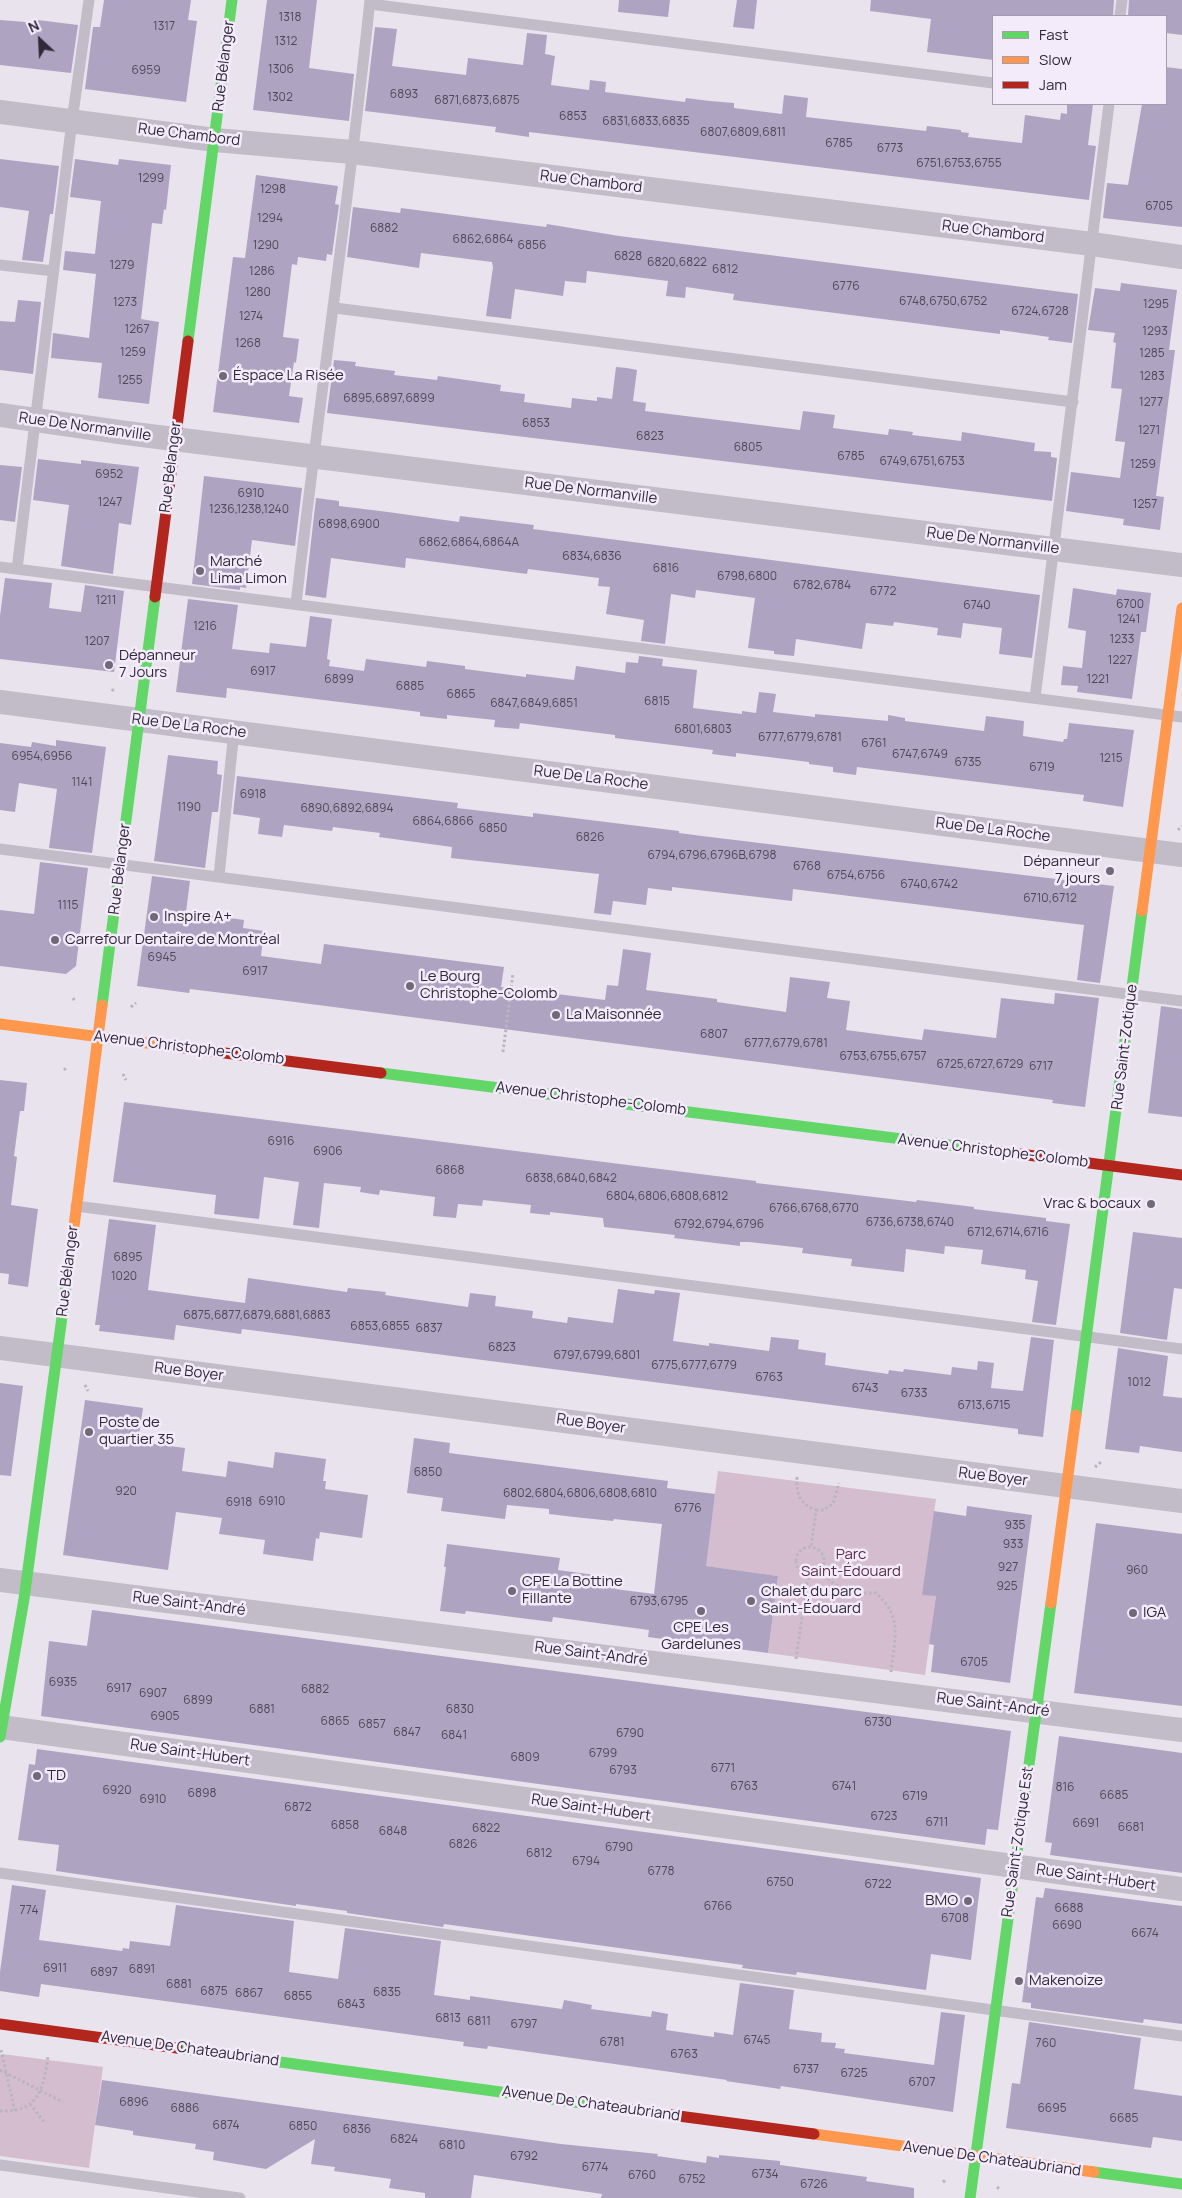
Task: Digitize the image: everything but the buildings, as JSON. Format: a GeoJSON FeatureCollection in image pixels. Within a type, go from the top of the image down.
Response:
{"type":"FeatureCollection","features":[{"type":"Feature","properties":{"kind":"street","name":"Rue Bélanger"},"geometry":{"type":"LineString","coordinates":[[0,1731],[26,1584],[58,1355],[232,0]]}},
{"type":"Feature","properties":{"kind":"street","name":"Rue Chambord"},"geometry":{"type":"LineString","coordinates":[[0,112],[215,140],[352,152],[1092,244],[1182,257]]}},
{"type":"Feature","properties":{"kind":"street","name":"Rue De Normanville"},"geometry":{"type":"LineString","coordinates":[[0,415],[175,439],[1182,565]]}},
{"type":"Feature","properties":{"kind":"street","name":"Rue Saint-Zotique"},"geometry":{"type":"LineString","coordinates":[[1066,1486],[1110,1166],[1149,850],[1182,608]]}},
{"type":"Feature","properties":{"kind":"street","name":"Rue De La Roche"},"geometry":{"type":"LineString","coordinates":[[0,702],[1182,855]]}},
{"type":"Feature","properties":{"kind":"street","name":"Avenue Christophe-Colomb"},"geometry":{"type":"LineString","coordinates":[[0,1024],[1182,1175]]}},
{"type":"Feature","properties":{"kind":"street","name":"Rue Boyer"},"geometry":{"type":"LineString","coordinates":[[0,1348],[1182,1502]]}},
{"type":"Feature","properties":{"kind":"street","name":"Rue Saint-Zotique Est"},"geometry":{"type":"LineString","coordinates":[[970,2198],[1066,1486]]}},
{"type":"Feature","properties":{"kind":"street","name":"Rue Saint-André"},"geometry":{"type":"LineString","coordinates":[[0,1580],[1182,1730]]}},
{"type":"Feature","properties":{"kind":"street","name":"Rue Saint-Hubert"},"geometry":{"type":"LineString","coordinates":[[0,1731],[1182,1889]]}},
{"type":"Feature","properties":{"kind":"street","name":"Avenue De Chateaubriand"},"geometry":{"type":"LineString","coordinates":[[0,2024],[1182,2184]]}},
{"type":"Feature","properties":{"kind":"lane"},"geometry":{"type":"LineString","coordinates":[[18,569],[34,419],[89,0]]}},
{"type":"Feature","properties":{"kind":"lane"},"geometry":{"type":"LineString","coordinates":[[1120,15],[1122,0]]}},
{"type":"Feature","properties":{"kind":"lane"},"geometry":{"type":"LineString","coordinates":[[296,604],[335,308],[370,2],[992,83]]}},
{"type":"Feature","properties":{"kind":"lane"},"geometry":{"type":"LineString","coordinates":[[1034,698],[1073,402],[1109,105]]}},
{"type":"Feature","properties":{"kind":"lane"},"geometry":{"type":"LineString","coordinates":[[0,264],[54,271]]}},
{"type":"Feature","properties":{"kind":"lane"},"geometry":{"type":"LineString","coordinates":[[335,308],[1073,402]]}},
{"type":"Feature","properties":{"kind":"lane"},"geometry":{"type":"LineString","coordinates":[[0,567],[1182,716]]}},
{"type":"Feature","properties":{"kind":"lane"},"geometry":{"type":"LineString","coordinates":[[219,876],[234,731]]}},
{"type":"Feature","properties":{"kind":"lane"},"geometry":{"type":"LineString","coordinates":[[0,849],[1182,1001]]}},
{"type":"Feature","properties":{"kind":"lane"},"geometry":{"type":"LineString","coordinates":[[76,1206],[1182,1349]]}},
{"type":"Feature","properties":{"kind":"lane"},"geometry":{"type":"LineString","coordinates":[[0,1872],[1182,2036]]}},
{"type":"Feature","properties":{"kind":"lane"},"geometry":{"type":"LineString","coordinates":[[0,2165],[240,2198]]}},
{"type":"Feature","properties":{"kind":"path"},"geometry":{"type":"LineString","coordinates":[[1178,830],[1182,826]]}},
{"type":"Feature","properties":{"kind":"path"},"geometry":{"type":"LineString","coordinates":[[502,1052],[513,973]]}},
{"type":"Feature","properties":{"kind":"path"},"geometry":{"type":"LineString","coordinates":[[132,1007],[136,1003]]}},
{"type":"Feature","properties":{"kind":"path"},"geometry":{"type":"LineString","coordinates":[[123,1074],[126,1080]]}},
{"type":"Feature","properties":{"kind":"path"},"geometry":{"type":"LineString","coordinates":[[84,1385],[88,1391]]}},
{"type":"Feature","properties":{"kind":"path"},"geometry":{"type":"LineString","coordinates":[[797,1477],[797,1493],[801,1500],[806,1506],[816,1510],[823,1510],[833,1504],[839,1482]]}},
{"type":"Feature","properties":{"kind":"path"},"geometry":{"type":"LineString","coordinates":[[812,1548],[816,1510]]}},
{"type":"Feature","properties":{"kind":"path"},"geometry":{"type":"LineString","coordinates":[[812,1548],[822,1554],[824,1563],[821,1570],[808,1575],[804,1574],[798,1567],[797,1558],[802,1550],[812,1548]]}},
{"type":"Feature","properties":{"kind":"path"},"geometry":{"type":"LineString","coordinates":[[821,1570],[830,1582],[844,1591],[857,1594],[876,1593],[884,1601],[890,1611],[896,1632],[891,1672]]}},
{"type":"Feature","properties":{"kind":"path"},"geometry":{"type":"LineString","coordinates":[[796,1660],[808,1575]]}},
{"type":"Feature","properties":{"kind":"path"},"geometry":{"type":"LineString","coordinates":[[1,2050],[15,2110]]}},
{"type":"Feature","properties":{"kind":"path"},"geometry":{"type":"LineString","coordinates":[[0,2111],[15,2110],[30,2104],[41,2091],[48,2056]]}},
{"type":"Feature","properties":{"kind":"path"},"geometry":{"type":"LineString","coordinates":[[0,2070],[63,2102]]}},
{"type":"Feature","properties":{"kind":"path"},"geometry":{"type":"LineString","coordinates":[[30,2104],[45,2123]]}},
{"type":"Feature","properties":{"kind":"path"},"geometry":{"type":"LineString","coordinates":[[943,2182],[947,2179]]}},
{"type":"Feature","properties":{"kind":"path"},"geometry":{"type":"LineString","coordinates":[[997,2187],[1001,2190]]}},
{"type":"Feature","properties":{"kind":"green space","name":"Parc Saint-Édouard"},"geometry":{"type":"Polygon","coordinates":[[[718,1471],[936,1499],[923,1594],[936,1596],[925,1675],[768,1653],[778,1576],[705,1566],[718,1471]]]}},
{"type":"Feature","properties":{"kind":"green space"},"geometry":{"type":"Polygon","coordinates":[[[0,2055],[103,2067],[89,2168],[0,2156],[0,2055]]]}},
{"type":"Feature","properties":{"kind":"traffic: fast"},"geometry":{"type":"LineString","coordinates":[[188,341],[232,0]]}},
{"type":"Feature","properties":{"kind":"traffic: fast"},"geometry":{"type":"LineString","coordinates":[[102,1005],[155,597]]}},
{"type":"Feature","properties":{"kind":"traffic: fast"},"geometry":{"type":"LineString","coordinates":[[1076,1415],[1142,911]]}},
{"type":"Feature","properties":{"kind":"traffic: fast"},"geometry":{"type":"LineString","coordinates":[[381,1073],[981,1149]]}},
{"type":"Feature","properties":{"kind":"traffic: fast"},"geometry":{"type":"LineString","coordinates":[[0,1737],[24,1599],[71,1250]]}},
{"type":"Feature","properties":{"kind":"traffic: fast"},"geometry":{"type":"LineString","coordinates":[[970,2198],[1051,1603]]}},
{"type":"Feature","properties":{"kind":"traffic: fast"},"geometry":{"type":"LineString","coordinates":[[177,2048],[611,2107]]}},
{"type":"Feature","properties":{"kind":"traffic: fast"},"geometry":{"type":"LineString","coordinates":[[1094,2172],[1182,2184]]}},
{"type":"Feature","properties":{"kind":"traffic: slow"},"geometry":{"type":"LineString","coordinates":[[1142,911],[1182,608]]}},
{"type":"Feature","properties":{"kind":"traffic: slow"},"geometry":{"type":"LineString","coordinates":[[71,1250],[102,1005]]}},
{"type":"Feature","properties":{"kind":"traffic: slow"},"geometry":{"type":"LineString","coordinates":[[0,1024],[170,1046]]}},
{"type":"Feature","properties":{"kind":"traffic: slow"},"geometry":{"type":"LineString","coordinates":[[1051,1603],[1076,1415]]}},
{"type":"Feature","properties":{"kind":"traffic: slow"},"geometry":{"type":"LineString","coordinates":[[814,2134],[1094,2172]]}},
{"type":"Feature","properties":{"kind":"traffic: jam"},"geometry":{"type":"LineString","coordinates":[[155,597],[188,341]]}},
{"type":"Feature","properties":{"kind":"traffic: jam"},"geometry":{"type":"LineString","coordinates":[[170,1046],[381,1073]]}},
{"type":"Feature","properties":{"kind":"traffic: jam"},"geometry":{"type":"LineString","coordinates":[[981,1149],[1182,1175]]}},
{"type":"Feature","properties":{"kind":"traffic: jam"},"geometry":{"type":"LineString","coordinates":[[0,2024],[177,2048]]}},
{"type":"Feature","properties":{"kind":"traffic: jam"},"geometry":{"type":"LineString","coordinates":[[611,2107],[814,2134]]}},
{"type":"Feature","properties":{"kind":"place","name":"Éspace La Risée"},"geometry":{"type":"Point","coordinates":[223,376]}},
{"type":"Feature","properties":{"kind":"place","name":"Marché Lima Limon"},"geometry":{"type":"Point","coordinates":[200,571]}},
{"type":"Feature","properties":{"kind":"place","name":"Dépanneur 7 Jours"},"geometry":{"type":"Point","coordinates":[109,665]}},
{"type":"Feature","properties":{"kind":"place","name":"Dépanneur 7 jours"},"geometry":{"type":"Point","coordinates":[1110,871]}},
{"type":"Feature","properties":{"kind":"place","name":"Inspire A+"},"geometry":{"type":"Point","coordinates":[154,917]}},
{"type":"Feature","properties":{"kind":"place","name":"Carrefour Dentaire de Montréal"},"geometry":{"type":"Point","coordinates":[55,940]}},
{"type":"Feature","properties":{"kind":"place","name":"Le Bourg Christophe-Colomb"},"geometry":{"type":"Point","coordinates":[410,986]}},
{"type":"Feature","properties":{"kind":"place","name":"La Maisonnée"},"geometry":{"type":"Point","coordinates":[556,1015]}},
{"type":"Feature","properties":{"kind":"place","name":"Vrac & bocaux"},"geometry":{"type":"Point","coordinates":[1151,1204]}},
{"type":"Feature","properties":{"kind":"place","name":"Poste de quartier 35"},"geometry":{"type":"Point","coordinates":[89,1432]}},
{"type":"Feature","properties":{"kind":"place","name":"CPE La Bottine Fillante"},"geometry":{"type":"Point","coordinates":[512,1591]}},
{"type":"Feature","properties":{"kind":"place","name":"Chalet du parc Saint-Édouard"},"geometry":{"type":"Point","coordinates":[751,1601]}},
{"type":"Feature","properties":{"kind":"place","name":"CPE Les Gardelunes"},"geometry":{"type":"Point","coordinates":[701,1611]}},
{"type":"Feature","properties":{"kind":"place","name":"IGA"},"geometry":{"type":"Point","coordinates":[1133,1613]}},
{"type":"Feature","properties":{"kind":"place","name":"TD"},"geometry":{"type":"Point","coordinates":[37,1776]}},
{"type":"Feature","properties":{"kind":"place","name":"BMO"},"geometry":{"type":"Point","coordinates":[968,1901]}},
{"type":"Feature","properties":{"kind":"place","name":"Makenoize"},"geometry":{"type":"Point","coordinates":[1019,1981]}}]}
